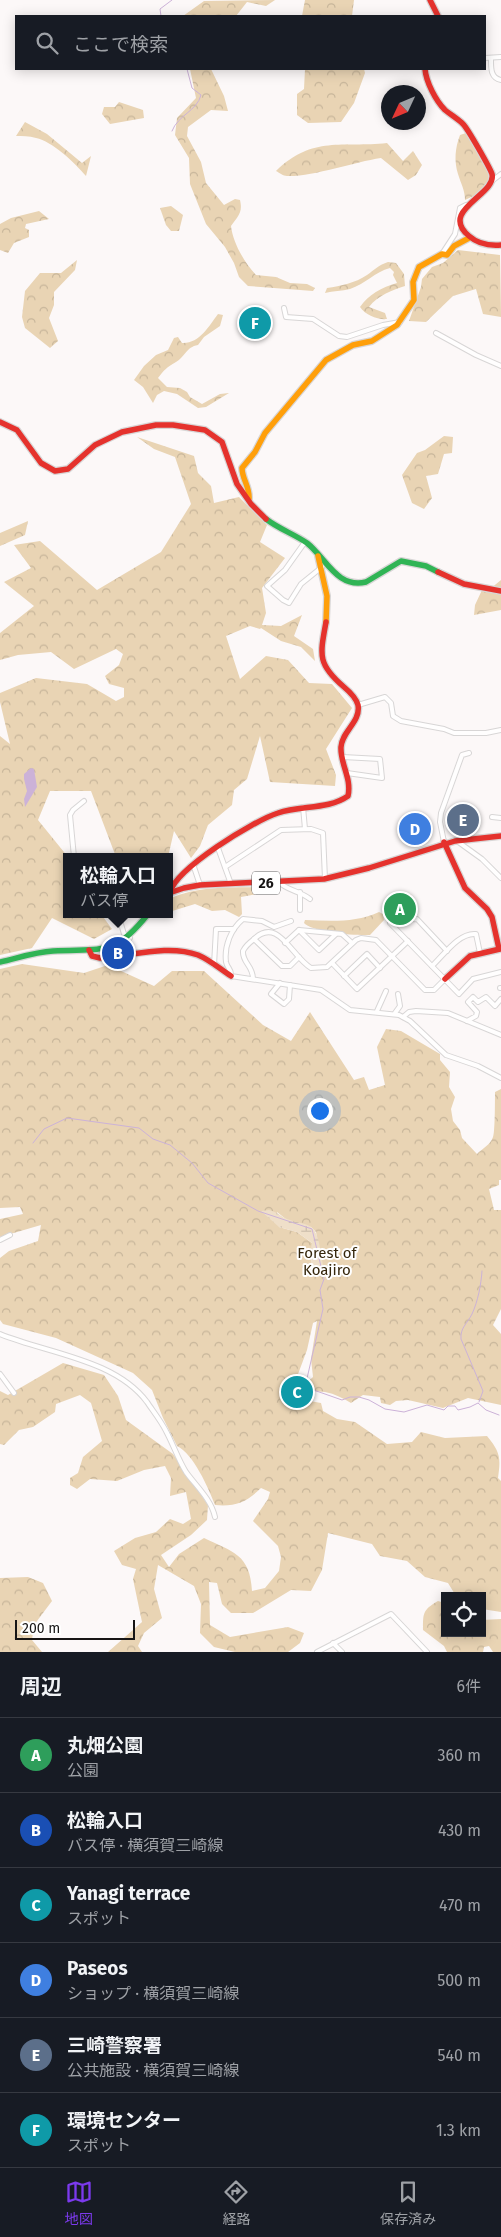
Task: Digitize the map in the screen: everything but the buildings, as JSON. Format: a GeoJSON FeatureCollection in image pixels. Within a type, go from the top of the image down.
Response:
{"type":"FeatureCollection","features":[{"type":"Feature","properties":{"kind":"street"},"geometry":{"type":"LineString","coordinates":[[430,0],[436,7],[438,15]]}},
{"type":"Feature","properties":{"kind":"street"},"geometry":{"type":"LineString","coordinates":[[486,58],[501,57]]}},
{"type":"Feature","properties":{"kind":"street"},"geometry":{"type":"LineString","coordinates":[[491,58],[493,76],[501,80]]}},
{"type":"Feature","properties":{"kind":"street"},"geometry":{"type":"LineString","coordinates":[[425,70],[426,78],[444,108],[467,129],[491,169],[492,181]]}},
{"type":"Feature","properties":{"kind":"street"},"geometry":{"type":"LineString","coordinates":[[249,499],[250,486],[242,475],[242,468],[256,452],[265,433],[316,371],[333,355],[353,345],[372,341],[400,322],[414,300],[414,282],[417,271],[425,262],[435,260],[442,254],[455,234],[460,208],[484,192],[492,181],[501,174]]}},
{"type":"Feature","properties":{"kind":"street"},"geometry":{"type":"LineString","coordinates":[[466,205],[462,214],[462,223],[469,238],[482,245],[501,245]]}},
{"type":"Feature","properties":{"kind":"street"},"geometry":{"type":"LineString","coordinates":[[442,254],[447,255],[454,246],[469,238]]}},
{"type":"Feature","properties":{"kind":"street"},"geometry":{"type":"LineString","coordinates":[[284,308],[286,317],[313,319],[339,336],[347,337],[383,325],[400,322]]}},
{"type":"Feature","properties":{"kind":"street"},"geometry":{"type":"LineString","coordinates":[[436,332],[501,366]]}},
{"type":"Feature","properties":{"kind":"street"},"geometry":{"type":"LineString","coordinates":[[0,422],[10,425],[18,431],[43,464],[51,469],[62,471],[78,462],[94,445],[122,432],[165,425],[196,426],[218,438],[224,444],[228,452],[231,475],[249,499],[271,522],[304,542],[337,574],[354,584],[366,581],[400,561],[426,566],[464,584],[501,591]]}},
{"type":"Feature","properties":{"kind":"street"},"geometry":{"type":"LineString","coordinates":[[304,542],[285,570],[267,586],[283,600],[290,603],[301,584],[322,567]]}},
{"type":"Feature","properties":{"kind":"street"},"geometry":{"type":"LineString","coordinates":[[173,884],[193,864],[262,819],[303,806],[337,804],[344,800],[349,790],[342,756],[342,743],[357,719],[358,705],[352,693],[326,670],[323,661],[328,608],[322,567],[317,554]]}},
{"type":"Feature","properties":{"kind":"street"},"geometry":{"type":"LineString","coordinates":[[358,705],[385,697],[391,703],[392,714],[395,718],[411,724],[467,734],[501,730]]}},
{"type":"Feature","properties":{"kind":"street"},"geometry":{"type":"LineString","coordinates":[[253,978],[253,970],[243,958],[242,953],[262,932],[269,931],[274,932],[313,968],[324,968],[332,963],[352,943],[361,938],[374,939],[425,990],[434,990],[465,960],[480,952],[500,949],[497,928],[487,909],[465,888],[444,842],[440,822],[441,813],[462,755],[469,753]]}},
{"type":"Feature","properties":{"kind":"street"},"geometry":{"type":"LineString","coordinates":[[342,756],[380,758],[382,778],[347,773]]}},
{"type":"Feature","properties":{"kind":"street"},"geometry":{"type":"LineString","coordinates":[[74,853],[70,815],[84,801]]}},
{"type":"Feature","properties":{"kind":"street"},"geometry":{"type":"LineString","coordinates":[[303,806],[305,829]]}},
{"type":"Feature","properties":{"kind":"street"},"geometry":{"type":"LineString","coordinates":[[492,816],[501,818]]}},
{"type":"Feature","properties":{"kind":"street"},"geometry":{"type":"LineString","coordinates":[[225,867],[281,830],[305,829],[323,833],[325,878]]}},
{"type":"Feature","properties":{"kind":"street","name":"26"},"geometry":{"type":"LineString","coordinates":[[173,892],[200,885],[325,878],[374,868],[444,842],[501,836]]}},
{"type":"Feature","properties":{"kind":"street"},"geometry":{"type":"LineString","coordinates":[[455,840],[482,859],[501,878]]}},
{"type":"Feature","properties":{"kind":"street"},"geometry":{"type":"LineString","coordinates":[[218,848],[231,884]]}},
{"type":"Feature","properties":{"kind":"street"},"geometry":{"type":"LineString","coordinates":[[193,864],[200,885]]}},
{"type":"Feature","properties":{"kind":"street"},"geometry":{"type":"LineString","coordinates":[[279,882],[283,887],[300,892],[310,899]]}},
{"type":"Feature","properties":{"kind":"street"},"geometry":{"type":"LineString","coordinates":[[300,892],[300,910]]}},
{"type":"Feature","properties":{"kind":"street"},"geometry":{"type":"LineString","coordinates":[[119,918],[124,934],[130,938]]}},
{"type":"Feature","properties":{"kind":"street"},"geometry":{"type":"LineString","coordinates":[[0,962],[49,951],[114,947],[130,938],[145,918]]}},
{"type":"Feature","properties":{"kind":"street"},"geometry":{"type":"LineString","coordinates":[[231,976],[232,971],[226,963],[226,952],[234,929],[243,919],[262,921],[274,928],[291,922]]}},
{"type":"Feature","properties":{"kind":"street"},"geometry":{"type":"LineString","coordinates":[[448,952],[418,920],[394,920],[390,923],[459,994],[473,979],[501,972]]}},
{"type":"Feature","properties":{"kind":"street"},"geometry":{"type":"LineString","coordinates":[[214,965],[216,929],[234,929]]}},
{"type":"Feature","properties":{"kind":"street"},"geometry":{"type":"LineString","coordinates":[[299,930],[319,950],[336,934]]}},
{"type":"Feature","properties":{"kind":"street"},"geometry":{"type":"LineString","coordinates":[[285,943],[299,930],[345,936],[352,943]]}},
{"type":"Feature","properties":{"kind":"street"},"geometry":{"type":"LineString","coordinates":[[432,966],[462,938],[474,934],[477,936],[480,952]]}},
{"type":"Feature","properties":{"kind":"street"},"geometry":{"type":"LineString","coordinates":[[254,939],[282,966],[290,966],[299,957]]}},
{"type":"Feature","properties":{"kind":"street"},"geometry":{"type":"LineString","coordinates":[[332,963],[357,989],[408,941]]}},
{"type":"Feature","properties":{"kind":"street"},"geometry":{"type":"LineString","coordinates":[[89,950],[92,956],[100,958],[180,951],[198,955],[231,976],[321,990],[350,1010],[395,1013],[403,1016],[446,1055],[478,1066],[501,1078]]}},
{"type":"Feature","properties":{"kind":"street"},"geometry":{"type":"LineString","coordinates":[[344,976],[367,954],[380,968]]}},
{"type":"Feature","properties":{"kind":"street"},"geometry":{"type":"LineString","coordinates":[[280,983],[271,994],[284,1004],[289,999],[290,985]]}},
{"type":"Feature","properties":{"kind":"street"},"geometry":{"type":"LineString","coordinates":[[377,1011],[386,991]]}},
{"type":"Feature","properties":{"kind":"street"},"geometry":{"type":"LineString","coordinates":[[395,1013],[400,1006],[398,994]]}},
{"type":"Feature","properties":{"kind":"street"},"geometry":{"type":"LineString","coordinates":[[467,1021],[476,1016],[477,1012],[468,1002],[473,997],[478,1002],[486,997],[495,1006],[501,1000]]}},
{"type":"Feature","properties":{"kind":"street"},"geometry":{"type":"LineString","coordinates":[[403,1016],[412,1011],[448,1013],[501,1035]]}},
{"type":"Feature","properties":{"kind":"street"},"geometry":{"type":"LineString","coordinates":[[0,1240],[10,1235]]}},
{"type":"Feature","properties":{"kind":"street"},"geometry":{"type":"LineString","coordinates":[[0,1334],[92,1365],[128,1382],[143,1397],[165,1429],[186,1472],[212,1508],[215,1516]]}},
{"type":"Feature","properties":{"kind":"street"},"geometry":{"type":"LineString","coordinates":[[0,1374],[14,1393]]}},
{"type":"Feature","properties":{"kind":"street"},"geometry":{"type":"LineString","coordinates":[[317,1652],[391,1614],[427,1652]]}},
{"type":"Feature","properties":{"kind":"street"},"geometry":{"type":"LineString","coordinates":[[334,1644],[342,1652]]}},
{"type":"Feature","properties":{"kind":"green space"},"geometry":{"type":"Polygon","coordinates":[[[275,0],[266,6],[247,2],[237,15],[184,15],[204,1],[275,0]]]}},
{"type":"Feature","properties":{"kind":"green space"},"geometry":{"type":"Polygon","coordinates":[[[305,0],[354,0],[352,15],[302,15],[305,0]]]}},
{"type":"Feature","properties":{"kind":"green space"},"geometry":{"type":"Polygon","coordinates":[[[190,70],[211,70],[224,96],[228,111],[211,110],[188,127],[187,136],[201,162],[206,183],[224,205],[235,199],[240,200],[238,217],[231,226],[234,239],[247,264],[256,275],[276,277],[290,283],[307,284],[315,288],[313,291],[248,286],[239,277],[225,247],[206,224],[190,184],[189,158],[175,135],[177,118],[196,98],[190,70]]]}},
{"type":"Feature","properties":{"kind":"green space"},"geometry":{"type":"Polygon","coordinates":[[[305,70],[364,70],[365,73],[354,103],[341,122],[308,123],[297,115],[297,94],[304,89],[305,70]]]}},
{"type":"Feature","properties":{"kind":"green space"},"geometry":{"type":"Polygon","coordinates":[[[119,102],[143,110],[144,118],[110,124],[102,114],[104,107],[115,107],[119,102]]]}},
{"type":"Feature","properties":{"kind":"green space"},"geometry":{"type":"Polygon","coordinates":[[[25,122],[47,134],[82,163],[91,156],[86,176],[70,159],[49,143],[33,137],[16,136],[25,122]]]}},
{"type":"Feature","properties":{"kind":"green space"},"geometry":{"type":"Polygon","coordinates":[[[469,132],[487,165],[489,180],[480,193],[465,200],[456,164],[456,154],[460,135],[469,132]]]}},
{"type":"Feature","properties":{"kind":"green space"},"geometry":{"type":"Polygon","coordinates":[[[387,143],[403,161],[413,151],[422,165],[416,175],[408,180],[381,158],[297,176],[286,176],[276,171],[303,152],[316,148],[328,145],[387,143]]]}},
{"type":"Feature","properties":{"kind":"green space"},"geometry":{"type":"Polygon","coordinates":[[[171,206],[183,215],[179,231],[171,231],[166,225],[160,208],[171,206]]]}},
{"type":"Feature","properties":{"kind":"green space"},"geometry":{"type":"Polygon","coordinates":[[[39,211],[49,219],[26,224],[25,228],[29,230],[29,237],[14,243],[8,253],[0,250],[0,224],[11,218],[39,211]]]}},
{"type":"Feature","properties":{"kind":"green space"},"geometry":{"type":"Polygon","coordinates":[[[458,250],[500,255],[501,317],[483,314],[476,289],[453,296],[426,322],[409,321],[422,279],[432,267],[443,263],[458,250]]]}},
{"type":"Feature","properties":{"kind":"green space"},"geometry":{"type":"Polygon","coordinates":[[[77,260],[75,270],[54,292],[54,305],[49,318],[58,341],[50,348],[25,328],[22,317],[25,291],[40,273],[61,273],[77,260]]]}},
{"type":"Feature","properties":{"kind":"green space"},"geometry":{"type":"Polygon","coordinates":[[[388,262],[396,263],[404,274],[405,286],[381,296],[369,307],[385,313],[387,319],[372,316],[360,307],[376,292],[397,283],[393,275],[394,272],[390,268],[350,289],[325,293],[327,288],[358,280],[388,262]]]}},
{"type":"Feature","properties":{"kind":"green space"},"geometry":{"type":"Polygon","coordinates":[[[218,314],[223,315],[220,326],[204,337],[198,345],[188,350],[158,378],[167,387],[180,388],[202,404],[220,394],[229,393],[206,407],[198,408],[177,394],[164,391],[157,395],[153,403],[143,387],[134,380],[144,366],[156,355],[168,350],[174,338],[178,337],[182,343],[194,341],[207,329],[218,314]]]}},
{"type":"Feature","properties":{"kind":"green space"},"geometry":{"type":"Polygon","coordinates":[[[444,436],[453,437],[452,453],[444,454],[438,474],[426,476],[432,498],[424,509],[412,503],[402,475],[417,453],[425,450],[444,436]]]}},
{"type":"Feature","properties":{"kind":"green space"},"geometry":{"type":"Polygon","coordinates":[[[137,437],[194,456],[198,473],[211,486],[214,503],[239,497],[267,525],[260,542],[285,558],[262,588],[266,613],[262,625],[281,626],[302,615],[294,636],[313,649],[315,661],[301,647],[281,641],[261,628],[250,626],[226,636],[240,679],[266,656],[288,660],[309,683],[332,684],[352,708],[326,749],[336,775],[335,786],[270,782],[260,736],[247,779],[234,790],[232,805],[208,825],[200,846],[191,858],[174,831],[169,853],[114,853],[91,791],[50,791],[38,820],[65,853],[63,853],[63,918],[104,918],[112,929],[94,939],[52,918],[32,948],[0,955],[0,736],[10,744],[0,702],[0,693],[36,678],[87,684],[116,701],[124,697],[124,688],[109,684],[105,676],[119,665],[123,654],[116,649],[74,669],[51,652],[18,655],[0,660],[0,633],[34,606],[4,582],[31,568],[14,545],[40,541],[97,590],[161,552],[191,504],[175,457],[154,449],[137,437]]]}},
{"type":"Feature","properties":{"kind":"green space"},"geometry":{"type":"Polygon","coordinates":[[[28,521],[25,535],[0,546],[0,533],[28,521]]]}},
{"type":"Feature","properties":{"kind":"green space"},"geometry":{"type":"Polygon","coordinates":[[[501,580],[501,610],[474,615],[475,605],[482,590],[490,589],[501,580]]]}},
{"type":"Feature","properties":{"kind":"green space"},"geometry":{"type":"Polygon","coordinates":[[[258,887],[262,893],[241,897],[242,914],[239,917],[225,910],[212,911],[195,904],[173,911],[173,898],[213,888],[258,887]]]}},
{"type":"Feature","properties":{"kind":"green space"},"geometry":{"type":"Polygon","coordinates":[[[411,894],[415,915],[393,917],[389,921],[382,911],[392,899],[411,894]]]}},
{"type":"Feature","properties":{"kind":"green space"},"geometry":{"type":"Polygon","coordinates":[[[379,912],[383,914],[384,920],[370,935],[325,931],[304,923],[305,920],[352,920],[379,912]]]}},
{"type":"Feature","properties":{"kind":"green space","name":"Forest of Koajiro"},"geometry":{"type":"Polygon","coordinates":[[[22,964],[84,973],[108,965],[154,986],[172,971],[204,971],[263,1025],[291,1041],[310,1012],[354,1080],[364,1077],[369,1090],[385,1085],[377,1047],[386,1029],[401,1031],[440,1054],[440,1060],[450,1072],[449,1087],[455,1097],[451,1109],[453,1121],[460,1130],[462,1138],[477,1154],[492,1140],[495,1123],[495,1092],[501,1089],[501,1180],[499,1180],[499,1185],[489,1189],[494,1210],[501,1210],[501,1309],[493,1325],[501,1334],[501,1405],[468,1398],[443,1408],[408,1400],[396,1401],[390,1405],[381,1403],[380,1397],[363,1395],[351,1403],[332,1394],[308,1389],[303,1386],[313,1377],[311,1359],[317,1321],[313,1323],[307,1350],[291,1393],[293,1398],[321,1403],[323,1411],[337,1419],[355,1422],[387,1444],[412,1442],[421,1432],[445,1438],[487,1436],[495,1446],[498,1455],[498,1478],[501,1481],[501,1612],[486,1610],[486,1592],[454,1592],[448,1583],[425,1577],[407,1561],[380,1556],[372,1544],[328,1533],[322,1570],[311,1591],[291,1590],[253,1613],[231,1613],[222,1604],[217,1583],[209,1582],[210,1625],[230,1637],[288,1627],[304,1633],[300,1643],[288,1652],[235,1652],[214,1647],[200,1633],[201,1604],[194,1586],[158,1565],[154,1589],[162,1618],[144,1633],[138,1646],[142,1652],[108,1652],[142,1622],[133,1579],[136,1569],[122,1565],[114,1551],[135,1538],[156,1532],[170,1519],[183,1524],[191,1519],[186,1492],[170,1496],[171,1478],[165,1466],[144,1470],[117,1481],[90,1479],[77,1489],[70,1485],[70,1478],[78,1473],[83,1457],[102,1441],[91,1403],[80,1395],[56,1404],[55,1412],[33,1427],[19,1430],[4,1445],[0,1444],[0,1391],[8,1395],[63,1363],[104,1375],[118,1396],[126,1420],[173,1454],[208,1505],[207,1520],[191,1535],[161,1555],[169,1567],[179,1554],[204,1538],[231,1551],[244,1562],[251,1579],[252,1591],[265,1588],[279,1571],[281,1557],[278,1546],[253,1521],[268,1499],[270,1492],[261,1488],[246,1500],[229,1505],[215,1505],[205,1481],[189,1456],[177,1446],[152,1390],[133,1373],[56,1338],[3,1324],[0,1320],[0,1258],[9,1251],[38,1241],[41,1225],[0,1237],[0,1219],[23,1214],[20,1207],[0,1208],[0,969],[22,964]],[[277,1212],[279,1227],[297,1232],[312,1243],[311,1263],[320,1257],[316,1232],[311,1227],[287,1220],[277,1212]]]}},
{"type":"Feature","properties":{"kind":"green space"},"geometry":{"type":"Polygon","coordinates":[[[269,1210],[287,1219],[310,1226],[315,1231],[319,1241],[324,1269],[318,1273],[311,1263],[312,1243],[297,1232],[279,1227],[261,1211],[269,1210]]]}},
{"type":"Feature","properties":{"kind":"green space"},"geometry":{"type":"Polygon","coordinates":[[[28,1577],[43,1583],[52,1601],[34,1625],[32,1640],[42,1652],[0,1652],[0,1578],[28,1577]]]}},
{"type":"Feature","properties":{"kind":"green space"},"geometry":{"type":"Polygon","coordinates":[[[438,1601],[441,1602],[441,1637],[486,1637],[486,1620],[501,1619],[501,1652],[493,1652],[489,1646],[484,1647],[483,1652],[447,1652],[444,1646],[423,1630],[423,1619],[429,1607],[438,1601]]]}},
{"type":"Feature","properties":{"kind":"shaded area"},"geometry":{"type":"Polygon","coordinates":[[[31,768],[34,769],[37,787],[25,807],[24,799],[27,791],[24,774],[31,768]]]}},
{"type":"Feature","properties":{"kind":"waterway"},"geometry":{"type":"LineString","coordinates":[[161,15],[160,9],[172,0]]}},
{"type":"Feature","properties":{"kind":"waterway"},"geometry":{"type":"LineString","coordinates":[[172,131],[178,121],[196,105],[201,95],[192,88],[187,70]]}},
{"type":"Feature","properties":{"kind":"waterway"},"geometry":{"type":"LineString","coordinates":[[33,1143],[44,1129],[67,1118],[139,1128],[153,1139],[170,1145],[192,1163],[208,1183],[258,1211],[312,1229],[324,1279],[320,1290],[323,1309],[305,1387],[342,1400],[350,1397],[359,1397],[385,1409],[404,1412],[427,1405],[444,1410],[448,1406],[455,1406],[458,1410],[478,1403],[486,1410],[499,1415]]}},
{"type":"Feature","properties":{"kind":"waterway"},"geometry":{"type":"LineString","coordinates":[[479,1402],[483,1391],[461,1335],[476,1304],[482,1271]]}},
{"type":"Feature","properties":{"kind":"traffic: fast"},"geometry":{"type":"LineString","coordinates":[[266,519],[307,543],[333,571],[347,581],[356,583],[366,582],[401,561],[426,566],[438,572]]}},
{"type":"Feature","properties":{"kind":"traffic: fast"},"geometry":{"type":"LineString","coordinates":[[0,962],[46,952],[106,948],[126,938],[145,918]]}},
{"type":"Feature","properties":{"kind":"traffic: slow"},"geometry":{"type":"LineString","coordinates":[[249,499],[242,468],[255,452],[265,433],[326,360],[353,345],[372,341],[397,325],[414,300],[413,282],[419,267],[442,254],[447,255],[454,246],[469,238]]}},
{"type":"Feature","properties":{"kind":"traffic: slow"},"geometry":{"type":"LineString","coordinates":[[318,556],[327,596],[326,622]]}},
{"type":"Feature","properties":{"kind":"traffic: jam"},"geometry":{"type":"LineString","coordinates":[[430,0],[438,15]]}},
{"type":"Feature","properties":{"kind":"traffic: jam"},"geometry":{"type":"LineString","coordinates":[[425,70],[429,85],[438,102],[466,127],[492,174],[491,182],[486,189],[464,210],[460,218],[461,227],[469,236],[480,243],[501,245]]}},
{"type":"Feature","properties":{"kind":"traffic: jam"},"geometry":{"type":"LineString","coordinates":[[0,422],[17,430],[41,463],[55,471],[68,469],[95,445],[122,432],[156,425],[173,425],[205,430],[222,442],[237,484],[251,504],[266,519]]}},
{"type":"Feature","properties":{"kind":"traffic: jam"},"geometry":{"type":"LineString","coordinates":[[438,572],[464,584],[501,591]]}},
{"type":"Feature","properties":{"kind":"traffic: jam"},"geometry":{"type":"LineString","coordinates":[[173,887],[186,871],[217,846],[252,825],[278,813],[332,803],[348,796],[349,789],[341,747],[344,736],[357,716],[358,705],[352,695],[335,679],[325,665],[322,643],[326,622]]}},
{"type":"Feature","properties":{"kind":"traffic: jam"},"geometry":{"type":"LineString","coordinates":[[173,892],[200,885],[324,879],[369,868],[455,841],[501,836]]}},
{"type":"Feature","properties":{"kind":"traffic: jam"},"geometry":{"type":"LineString","coordinates":[[444,842],[465,888],[487,909],[492,917],[499,949]]}},
{"type":"Feature","properties":{"kind":"traffic: jam"},"geometry":{"type":"LineString","coordinates":[[445,979],[470,956],[500,949]]}},
{"type":"Feature","properties":{"kind":"traffic: jam"},"geometry":{"type":"LineString","coordinates":[[89,950],[92,956],[100,958],[162,951],[186,952],[202,957],[231,976]]}},
{"type":"Feature","properties":{"kind":"place","name":"環境センター"},"geometry":{"type":"Point","coordinates":[255,323]}},
{"type":"Feature","properties":{"kind":"place","name":"三崎警察署"},"geometry":{"type":"Point","coordinates":[463,820]}},
{"type":"Feature","properties":{"kind":"place","name":"Paseos"},"geometry":{"type":"Point","coordinates":[415,829]}},
{"type":"Feature","properties":{"kind":"place","name":"丸畑公園"},"geometry":{"type":"Point","coordinates":[400,909]}},
{"type":"Feature","properties":{"kind":"place","name":"松輪入口"},"geometry":{"type":"Point","coordinates":[118,953]}},
{"type":"Feature","properties":{"kind":"place","name":"Yanagi terrace"},"geometry":{"type":"Point","coordinates":[297,1392]}}]}
